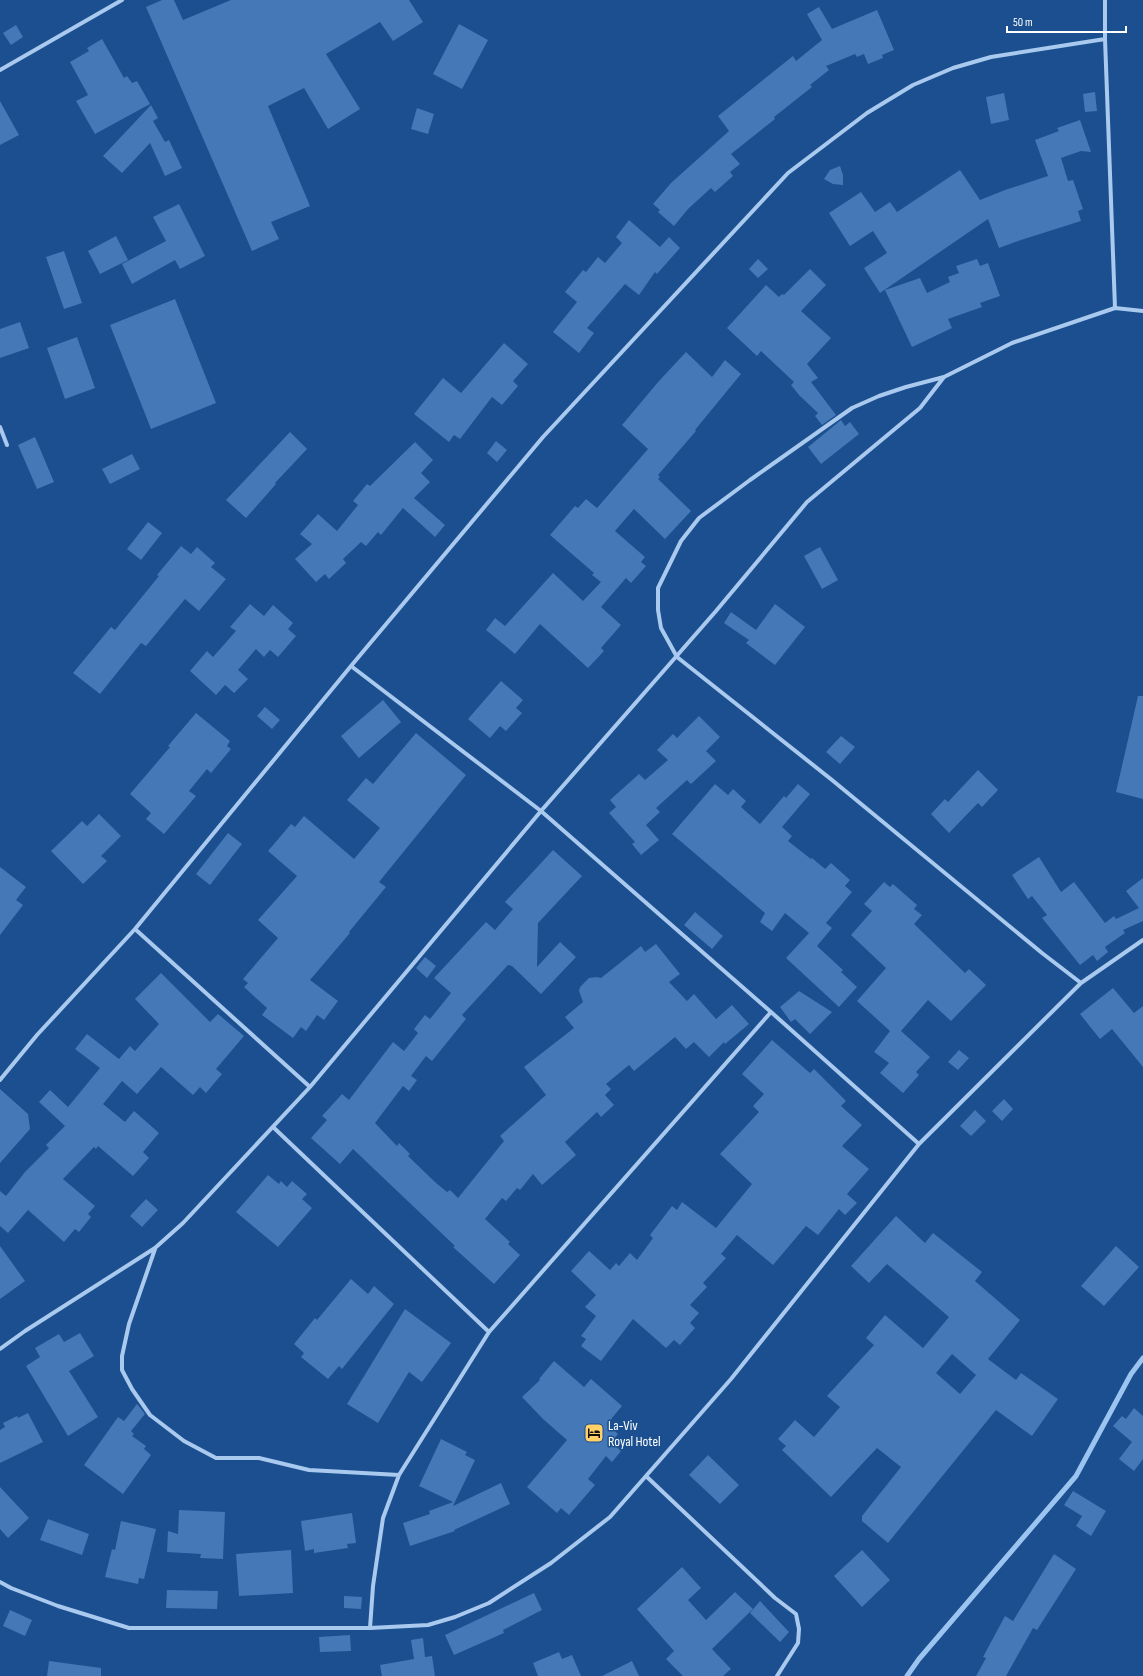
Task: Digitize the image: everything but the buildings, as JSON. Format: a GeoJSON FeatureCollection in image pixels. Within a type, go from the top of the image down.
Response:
{"type":"FeatureCollection","features":[{"type":"Feature","properties":{"kind":"street"},"geometry":{"type":"LineString","coordinates":[[0,70],[122,0]]}},
{"type":"Feature","properties":{"kind":"street"},"geometry":{"type":"LineString","coordinates":[[1105,0],[1105,39],[1115,308]]}},
{"type":"Feature","properties":{"kind":"street"},"geometry":{"type":"LineString","coordinates":[[0,1080],[37,1035],[135,929],[351,666],[543,437],[788,173],[867,113],[913,85],[953,68],[991,57],[1105,39]]}},
{"type":"Feature","properties":{"kind":"street"},"geometry":{"type":"LineString","coordinates":[[1081,983],[1042,953],[838,785],[676,657],[661,628],[658,610],[658,588],[681,542],[699,518],[852,408],[906,387],[944,377],[1012,342],[1115,308],[1143,311]]}},
{"type":"Feature","properties":{"kind":"street"},"geometry":{"type":"LineString","coordinates":[[0,1349],[25,1331],[155,1248],[183,1223],[310,1087],[541,810],[676,657],[807,502],[920,408],[944,377]]}},
{"type":"Feature","properties":{"kind":"street"},"geometry":{"type":"LineString","coordinates":[[0,427],[7,445]]}},
{"type":"Feature","properties":{"kind":"street"},"geometry":{"type":"LineString","coordinates":[[351,666],[541,810],[919,1144]]}},
{"type":"Feature","properties":{"kind":"street"},"geometry":{"type":"LineString","coordinates":[[135,929],[310,1087]]}},
{"type":"Feature","properties":{"kind":"street"},"geometry":{"type":"LineString","coordinates":[[0,1582],[11,1588],[58,1606],[129,1628],[370,1628],[428,1625],[455,1617],[489,1603],[551,1564],[610,1517],[647,1477],[731,1379],[919,1144],[1081,983],[1143,940]]}},
{"type":"Feature","properties":{"kind":"street"},"geometry":{"type":"LineString","coordinates":[[370,1628],[373,1586],[383,1518],[399,1475],[489,1332],[771,1012]]}},
{"type":"Feature","properties":{"kind":"street"},"geometry":{"type":"LineString","coordinates":[[273,1127],[489,1332]]}},
{"type":"Feature","properties":{"kind":"street"},"geometry":{"type":"LineString","coordinates":[[155,1248],[129,1324],[122,1356],[122,1370],[128,1383],[150,1415],[184,1441],[216,1458],[259,1458],[309,1470],[399,1475]]}},
{"type":"Feature","properties":{"kind":"street"},"geometry":{"type":"LineString","coordinates":[[647,1477],[775,1598],[796,1614],[799,1629],[798,1643],[777,1676]]}},
{"type":"Feature","properties":{"kind":"waterway"},"geometry":{"type":"LineString","coordinates":[[907,1676],[919,1659],[1076,1476],[1131,1374],[1143,1358]]}},
{"type":"Feature","properties":{"kind":"place","name":"La-Viv Royal Hotel"},"geometry":{"type":"Point","coordinates":[594,1433]}}]}
